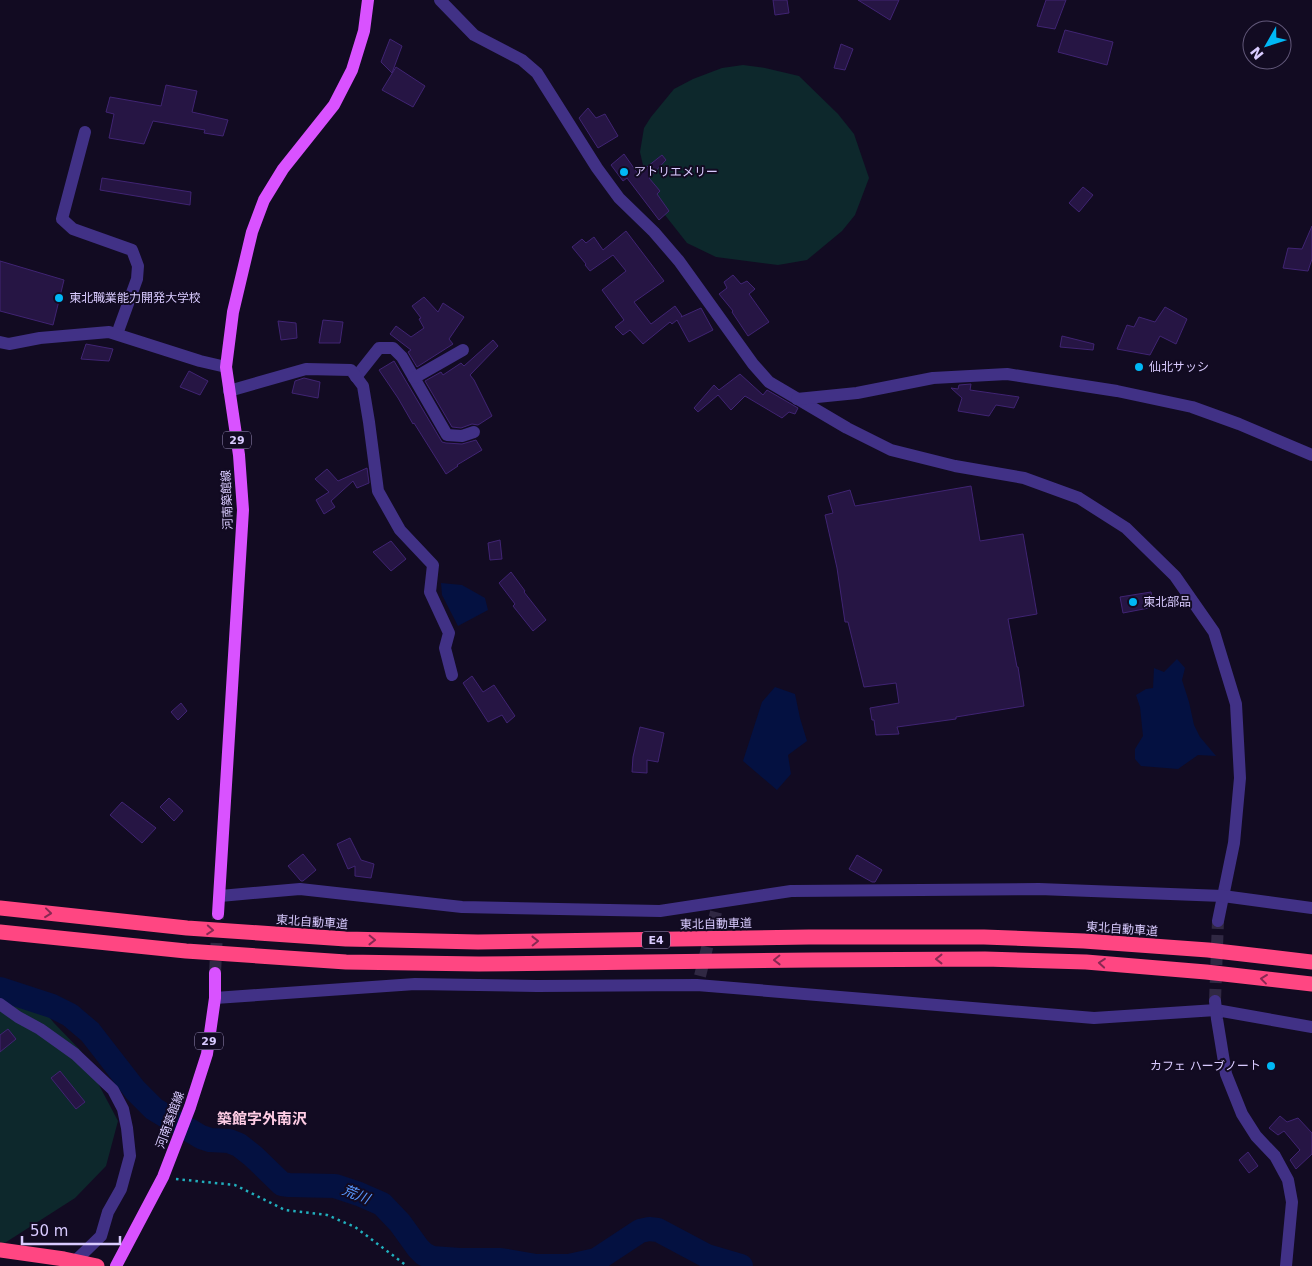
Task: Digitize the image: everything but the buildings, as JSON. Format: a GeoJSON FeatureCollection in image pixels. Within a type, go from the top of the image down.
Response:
{"type":"FeatureCollection","features":[{"type":"Feature","properties":{"kind":"highway","name":"東北自動車道"},"geometry":{"type":"LineString","coordinates":[[0,908],[187,928],[346,939],[478,942],[809,937],[984,937],[1084,941],[1208,950],[1312,962]]}},
{"type":"Feature","properties":{"kind":"highway","name":"E4"},"geometry":{"type":"LineString","coordinates":[[0,932],[186,951],[346,962],[480,964],[985,959],[1086,962],[1206,972],[1312,984]]}},
{"type":"Feature","properties":{"kind":"highway"},"geometry":{"type":"LineString","coordinates":[[0,1250],[67,1263],[96,1266]]}},
{"type":"Feature","properties":{"kind":"main road","name":"河南築館線"},"geometry":{"type":"LineString","coordinates":[[218,914],[243,510],[239,455],[226,366],[233,312],[252,232],[264,200],[283,169],[334,105],[352,70],[364,31],[368,0]]}},
{"type":"Feature","properties":{"kind":"main road","name":"河南築館線"},"geometry":{"type":"LineString","coordinates":[[116,1266],[163,1177],[190,1108],[208,1054],[215,998],[215,973]]}},
{"type":"Feature","properties":{"kind":"street"},"geometry":{"type":"LineString","coordinates":[[440,0],[474,34],[522,60],[538,73],[619,198],[680,261],[752,364],[769,382],[847,428],[891,450],[955,466],[1024,478],[1079,498],[1126,528],[1175,576],[1214,632],[1236,704],[1240,778],[1234,843],[1218,921]]}},
{"type":"Feature","properties":{"kind":"street"},"geometry":{"type":"LineString","coordinates":[[85,132],[62,219],[73,229],[132,250],[138,266],[137,279],[117,334]]}},
{"type":"Feature","properties":{"kind":"street"},"geometry":{"type":"LineString","coordinates":[[0,342],[9,344],[40,338],[109,332],[226,366]]}},
{"type":"Feature","properties":{"kind":"street"},"geometry":{"type":"LineString","coordinates":[[356,377],[379,348],[393,348],[402,357],[447,435],[462,436],[474,432]]}},
{"type":"Feature","properties":{"kind":"street"},"geometry":{"type":"LineString","coordinates":[[414,378],[463,350]]}},
{"type":"Feature","properties":{"kind":"street"},"geometry":{"type":"LineString","coordinates":[[230,391],[306,369],[351,370],[363,386],[378,491],[400,530],[433,565],[430,592],[448,633],[445,648],[452,675]]}},
{"type":"Feature","properties":{"kind":"street"},"geometry":{"type":"LineString","coordinates":[[797,399],[857,393],[933,378],[1007,374],[1117,391],[1192,407],[1239,424],[1312,455]]}},
{"type":"Feature","properties":{"kind":"street"},"geometry":{"type":"LineString","coordinates":[[220,896],[300,888],[462,907],[660,911],[716,908],[791,891],[1039,889],[1223,896],[1312,908]]}},
{"type":"Feature","properties":{"kind":"street"},"geometry":{"type":"LineString","coordinates":[[215,998],[415,984],[538,986],[699,980],[1094,1018],[1216,1005],[1312,1027]]}},
{"type":"Feature","properties":{"kind":"street"},"geometry":{"type":"LineString","coordinates":[[0,1004],[75,1054],[113,1090],[123,1109],[130,1156],[121,1188],[108,1212],[101,1236],[67,1263]]}},
{"type":"Feature","properties":{"kind":"street"},"geometry":{"type":"LineString","coordinates":[[1216,1005],[1226,1074],[1242,1114],[1256,1136],[1275,1156],[1288,1180],[1292,1202],[1286,1266]]}},
{"type":"Feature","properties":{"kind":"path"},"geometry":{"type":"LineString","coordinates":[[163,1177],[235,1185],[285,1210],[328,1215],[355,1227],[407,1266]]}},
{"type":"Feature","properties":{"kind":"green space"},"geometry":{"type":"Polygon","coordinates":[[[743,65],[799,76],[838,114],[854,134],[869,178],[855,215],[842,231],[807,260],[778,265],[716,257],[687,243],[650,196],[640,152],[644,128],[651,117],[674,89],[693,79],[722,68],[743,65]]]}},
{"type":"Feature","properties":{"kind":"green space"},"geometry":{"type":"Polygon","coordinates":[[[0,1006],[32,1008],[45,1012],[81,1051],[118,1121],[106,1166],[75,1198],[0,1246],[0,1006]]]}},
{"type":"Feature","properties":{"kind":"shaded area"},"geometry":{"type":"Polygon","coordinates":[[[441,583],[462,585],[485,598],[488,610],[458,626],[442,595],[441,583]]]}},
{"type":"Feature","properties":{"kind":"shaded area"},"geometry":{"type":"Polygon","coordinates":[[[1177,659],[1185,668],[1182,680],[1194,725],[1200,737],[1216,756],[1198,755],[1178,769],[1141,766],[1135,759],[1135,749],[1143,736],[1140,707],[1136,695],[1146,689],[1153,688],[1154,668],[1164,672],[1177,659]]]}},
{"type":"Feature","properties":{"kind":"shaded area"},"geometry":{"type":"Polygon","coordinates":[[[775,687],[795,694],[807,741],[788,755],[791,774],[777,790],[743,761],[762,702],[775,687]]]}},
{"type":"Feature","properties":{"kind":"waterway","name":"荒川"},"geometry":{"type":"LineString","coordinates":[[0,989],[52,1006],[70,1015],[90,1032],[135,1090],[154,1109],[201,1137],[210,1140],[229,1141],[239,1145],[282,1184],[335,1186],[382,1204],[400,1223],[418,1248],[432,1258],[501,1260],[536,1266],[569,1266],[596,1260],[640,1231],[649,1229],[658,1230],[707,1256],[741,1266]]}},
{"type":"Feature","properties":{"kind":"tunnel"},"geometry":{"type":"LineString","coordinates":[[700,976],[716,912]]}},
{"type":"Feature","properties":{"kind":"tunnel"},"geometry":{"type":"LineString","coordinates":[[215,973],[218,914]]}},
{"type":"Feature","properties":{"kind":"tunnel"},"geometry":{"type":"LineString","coordinates":[[1215,1001],[1218,921]]}},
{"type":"Feature","properties":{"kind":"place","name":"アトリエメリー"},"geometry":{"type":"Point","coordinates":[624,172]}},
{"type":"Feature","properties":{"kind":"place","name":"東北職業能力開発大学校"},"geometry":{"type":"Point","coordinates":[59,298]}},
{"type":"Feature","properties":{"kind":"place","name":"仙北サッシ"},"geometry":{"type":"Point","coordinates":[1139,367]}},
{"type":"Feature","properties":{"kind":"place","name":"東北部品"},"geometry":{"type":"Point","coordinates":[1133,602]}},
{"type":"Feature","properties":{"kind":"place","name":"カフェ ハーブノート"},"geometry":{"type":"Point","coordinates":[1271,1066]}},
{"type":"Feature","properties":{"kind":"district","name":"築館字外南沢"},"geometry":{"type":"Point","coordinates":[262,1119]}}]}
